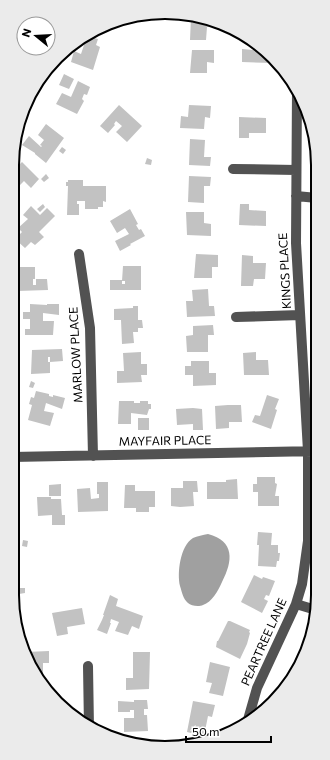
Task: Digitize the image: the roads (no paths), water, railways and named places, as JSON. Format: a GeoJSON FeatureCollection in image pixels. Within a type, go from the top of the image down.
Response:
{"type":"FeatureCollection","features":[{"type":"Feature","properties":{"kind":"street","name":"KINGS PLACE"},"geometry":{"type":"LineString","coordinates":[[297,102],[296,267],[311,430]]}},
{"type":"Feature","properties":{"kind":"street"},"geometry":{"type":"LineString","coordinates":[[233,169],[296,170]]}},
{"type":"Feature","properties":{"kind":"street"},"geometry":{"type":"LineString","coordinates":[[296,196],[311,197]]}},
{"type":"Feature","properties":{"kind":"street","name":"MARLOW PLACE"},"geometry":{"type":"LineString","coordinates":[[79,254],[90,328],[93,456]]}},
{"type":"Feature","properties":{"kind":"street"},"geometry":{"type":"LineString","coordinates":[[236,317],[300,315]]}},
{"type":"Feature","properties":{"kind":"street","name":"MAYFAIR PLACE"},"geometry":{"type":"LineString","coordinates":[[19,457],[311,451]]}},
{"type":"Feature","properties":{"kind":"street","name":"PEARTREE LANE"},"geometry":{"type":"LineString","coordinates":[[250,714],[257,688],[296,604],[302,584],[308,541],[311,487]]}},
{"type":"Feature","properties":{"kind":"street"},"geometry":{"type":"LineString","coordinates":[[296,604],[311,608]]}},
{"type":"Feature","properties":{"kind":"street"},"geometry":{"type":"LineString","coordinates":[[88,666],[89,719]]}}]}
